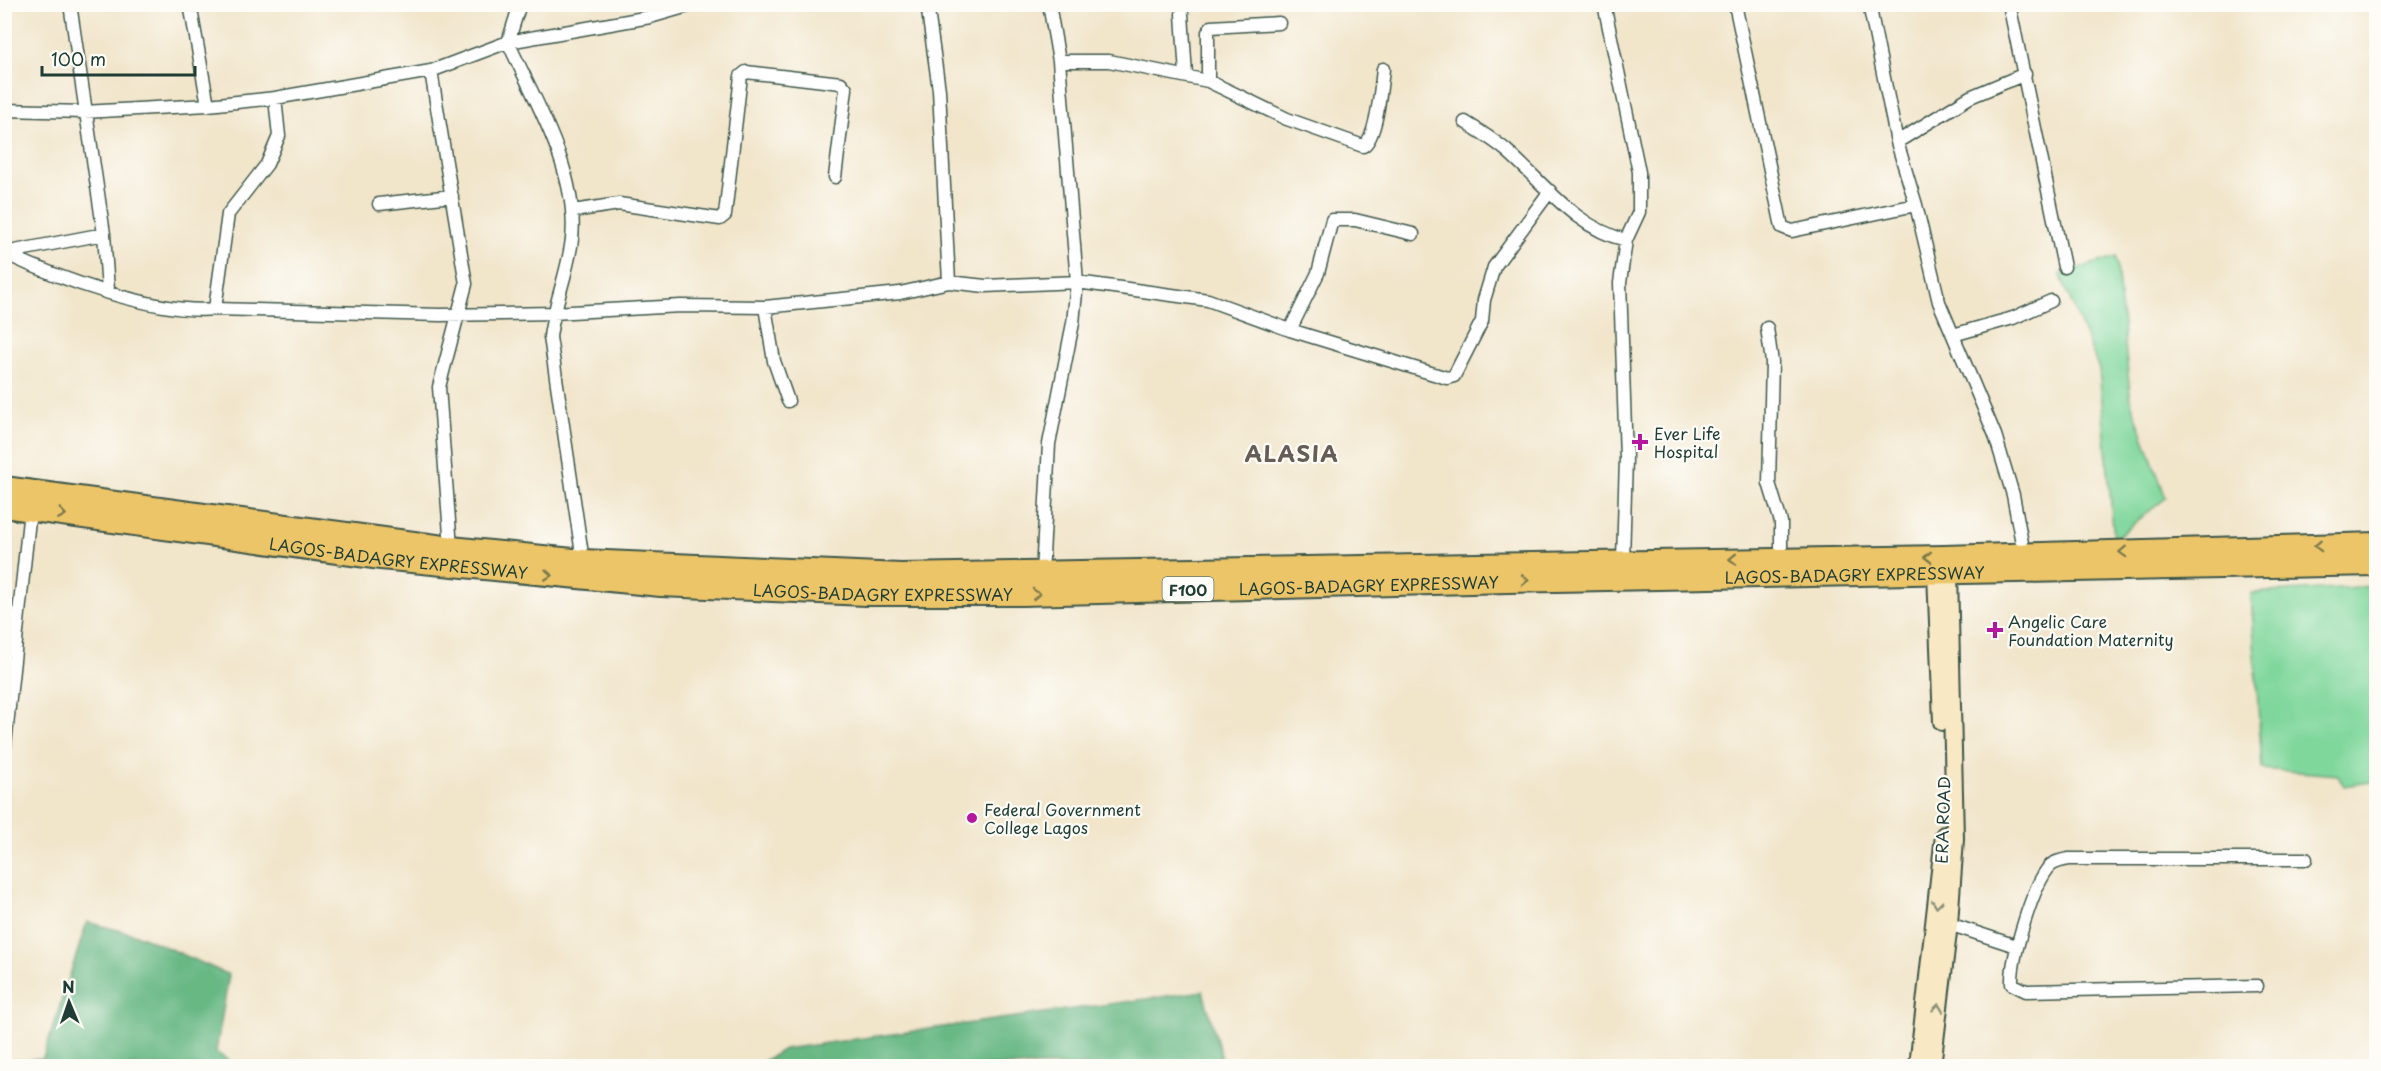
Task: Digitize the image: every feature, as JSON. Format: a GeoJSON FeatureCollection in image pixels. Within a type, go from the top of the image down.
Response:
{"type":"FeatureCollection","features":[{"type":"Feature","properties":{"kind":"highway","name":"LAGOS-BADAGRY EXPRESSWAY"},"geometry":{"type":"LineString","coordinates":[[4,488],[451,548],[583,561],[901,575],[2024,554],[2376,544]]}},
{"type":"Feature","properties":{"kind":"highway","name":"LAGOS-BADAGRY EXPRESSWAY"},"geometry":{"type":"LineString","coordinates":[[4,506],[381,558],[495,570],[661,585],[866,594],[1023,594],[1508,580],[2376,564]]}},
{"type":"Feature","properties":{"kind":"main road"},"geometry":{"type":"LineString","coordinates":[[1932,1066],[1949,924],[1956,800],[1943,573]]}},
{"type":"Feature","properties":{"kind":"main road","name":"ERA ROAD"},"geometry":{"type":"LineString","coordinates":[[1918,1066],[1944,838],[1943,573]]}},
{"type":"Feature","properties":{"kind":"street"},"geometry":{"type":"LineString","coordinates":[[70,4],[84,112],[104,234],[108,291]]}},
{"type":"Feature","properties":{"kind":"street"},"geometry":{"type":"LineString","coordinates":[[190,4],[208,105]]}},
{"type":"Feature","properties":{"kind":"street"},"geometry":{"type":"LineString","coordinates":[[520,4],[508,42],[567,178],[573,211],[572,241],[553,313],[550,337],[583,561]]}},
{"type":"Feature","properties":{"kind":"street"},"geometry":{"type":"LineString","coordinates":[[4,110],[84,112],[208,105],[275,98],[431,71],[508,42],[650,17],[695,4]]}},
{"type":"Feature","properties":{"kind":"street"},"geometry":{"type":"LineString","coordinates":[[927,4],[939,90],[949,282]]}},
{"type":"Feature","properties":{"kind":"street"},"geometry":{"type":"LineString","coordinates":[[1042,574],[1049,444],[1073,323],[1077,282],[1059,61],[1049,4]]}},
{"type":"Feature","properties":{"kind":"street"},"geometry":{"type":"LineString","coordinates":[[1604,4],[1639,172],[1639,212],[1626,240],[1620,283],[1626,458],[1623,560]]}},
{"type":"Feature","properties":{"kind":"street"},"geometry":{"type":"LineString","coordinates":[[1735,4],[1782,227],[1792,231],[1916,205]]}},
{"type":"Feature","properties":{"kind":"street"},"geometry":{"type":"LineString","coordinates":[[1869,4],[1897,142],[1916,205],[1940,302],[1995,435],[2013,495],[2024,554]]}},
{"type":"Feature","properties":{"kind":"street"},"geometry":{"type":"LineString","coordinates":[[2009,4],[2064,267]]}},
{"type":"Feature","properties":{"kind":"street"},"geometry":{"type":"LineString","coordinates":[[1182,15],[1186,75]]}},
{"type":"Feature","properties":{"kind":"street"},"geometry":{"type":"LineString","coordinates":[[1208,81],[1208,32],[1211,27],[1279,23]]}},
{"type":"Feature","properties":{"kind":"street"},"geometry":{"type":"LineString","coordinates":[[1059,61],[1109,61],[1208,81],[1287,119],[1363,146],[1368,142],[1375,124],[1383,69]]}},
{"type":"Feature","properties":{"kind":"street"},"geometry":{"type":"LineString","coordinates":[[431,71],[466,284],[440,387],[451,548]]}},
{"type":"Feature","properties":{"kind":"street"},"geometry":{"type":"LineString","coordinates":[[573,211],[619,204],[720,219],[725,215],[741,76],[746,72],[841,83],[846,89],[835,177]]}},
{"type":"Feature","properties":{"kind":"street"},"geometry":{"type":"LineString","coordinates":[[1897,142],[1970,97],[2025,74]]}},
{"type":"Feature","properties":{"kind":"street"},"geometry":{"type":"LineString","coordinates":[[214,309],[228,214],[267,164],[279,136],[275,98]]}},
{"type":"Feature","properties":{"kind":"street"},"geometry":{"type":"LineString","coordinates":[[1465,122],[1506,150],[1575,217],[1596,230],[1626,240]]}},
{"type":"Feature","properties":{"kind":"street"},"geometry":{"type":"LineString","coordinates":[[4,253],[42,271],[169,308],[192,311],[214,309],[553,313],[681,306],[765,307],[900,293],[949,282],[985,286],[1077,282],[1208,300],[1290,330],[1447,378],[1454,376],[1482,321],[1484,300],[1494,267],[1550,191]]}},
{"type":"Feature","properties":{"kind":"street"},"geometry":{"type":"LineString","coordinates":[[379,204],[452,196]]}},
{"type":"Feature","properties":{"kind":"street"},"geometry":{"type":"LineString","coordinates":[[1290,330],[1318,273],[1332,220],[1355,220],[1413,234]]}},
{"type":"Feature","properties":{"kind":"street"},"geometry":{"type":"LineString","coordinates":[[4,253],[104,234]]}},
{"type":"Feature","properties":{"kind":"street"},"geometry":{"type":"LineString","coordinates":[[1953,335],[2013,318],[2051,301]]}},
{"type":"Feature","properties":{"kind":"street"},"geometry":{"type":"LineString","coordinates":[[765,307],[776,370],[788,401]]}},
{"type":"Feature","properties":{"kind":"street"},"geometry":{"type":"LineString","coordinates":[[1767,328],[1772,362],[1769,483],[1781,522],[1780,559]]}},
{"type":"Feature","properties":{"kind":"street"},"geometry":{"type":"LineString","coordinates":[[4,754],[30,510]]}},
{"type":"Feature","properties":{"kind":"street"},"geometry":{"type":"LineString","coordinates":[[2257,986],[2026,991],[2012,984],[2011,969],[2016,946],[2040,883],[2052,864],[2069,859],[2306,859]]}},
{"type":"Feature","properties":{"kind":"street"},"geometry":{"type":"LineString","coordinates":[[1949,924],[2016,946]]}},
{"type":"Feature","properties":{"kind":"green space"},"geometry":{"type":"Polygon","coordinates":[[[2116,257],[2131,402],[2166,498],[2114,539],[2099,369],[2060,274],[2116,257]]]}},
{"type":"Feature","properties":{"kind":"green space"},"geometry":{"type":"Polygon","coordinates":[[[2376,586],[2376,781],[2344,786],[2338,775],[2262,769],[2251,593],[2376,586]]]}},
{"type":"Feature","properties":{"kind":"green space"},"geometry":{"type":"Polygon","coordinates":[[[87,922],[141,936],[229,975],[216,1052],[237,1066],[5,1066],[5,1062],[43,1058],[87,922]]]}},
{"type":"Feature","properties":{"kind":"green space"},"geometry":{"type":"Polygon","coordinates":[[[1203,991],[1224,1066],[756,1066],[784,1049],[1203,991]]]}},
{"type":"Feature","properties":{"kind":"place","name":"Ever Life Hospital"},"geometry":{"type":"Point","coordinates":[1640,442]}},
{"type":"Feature","properties":{"kind":"place","name":"Angelic Care Foundation Maternity"},"geometry":{"type":"Point","coordinates":[1995,630]}},
{"type":"Feature","properties":{"kind":"place","name":"Federal Government College Lagos"},"geometry":{"type":"Point","coordinates":[972,818]}},
{"type":"Feature","properties":{"kind":"district","name":"ALASIA"},"geometry":{"type":"Point","coordinates":[1292,452]}}]}
